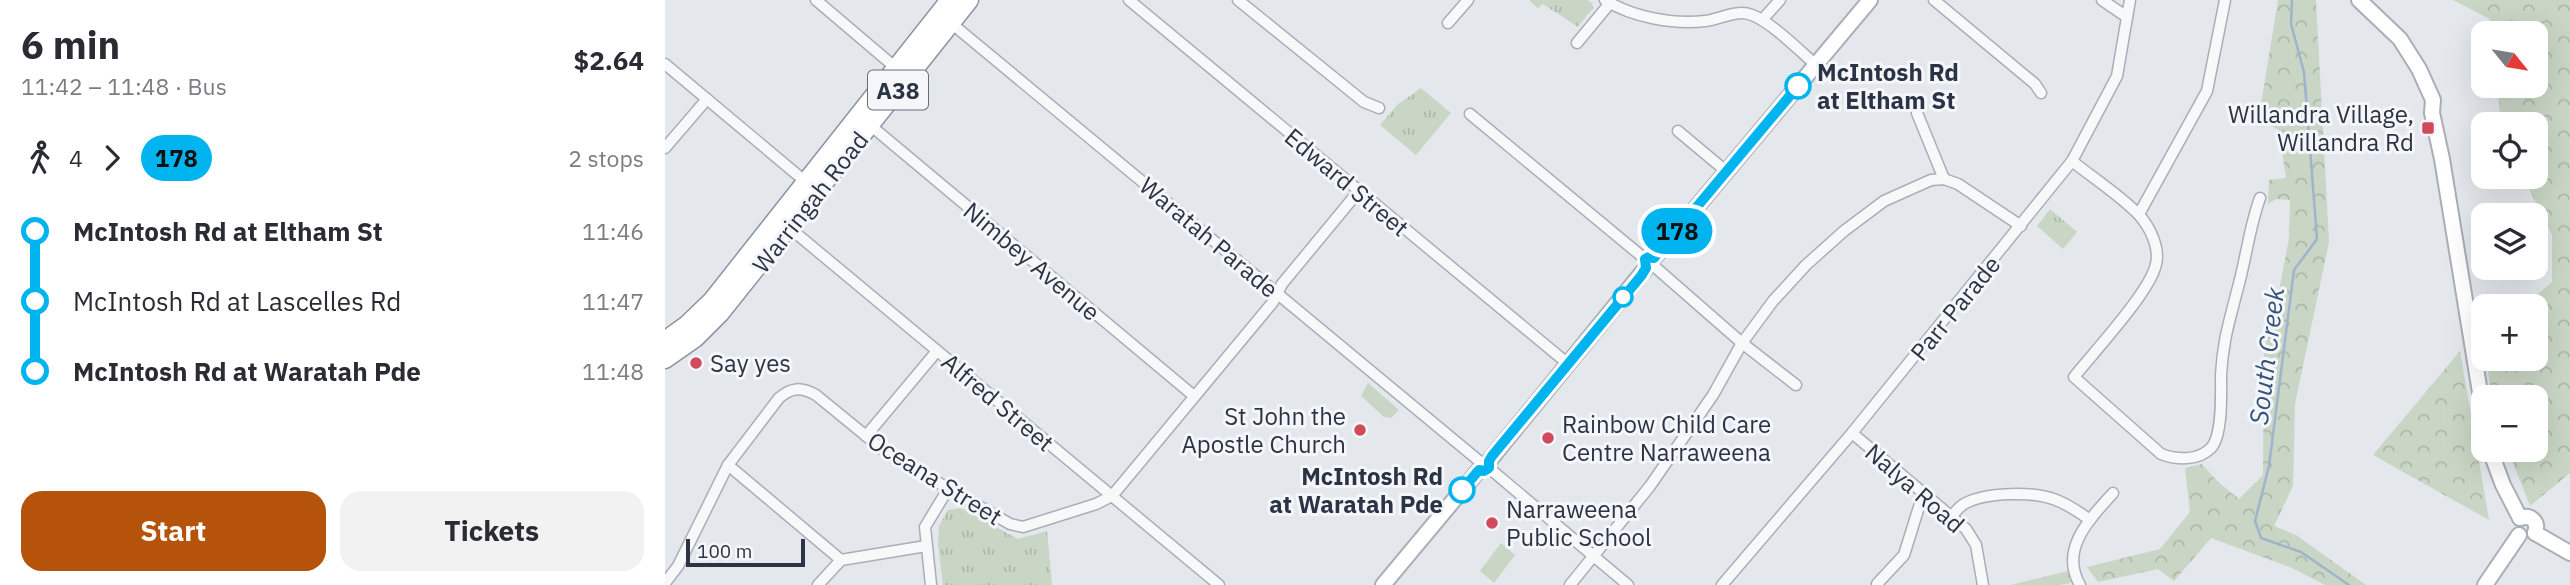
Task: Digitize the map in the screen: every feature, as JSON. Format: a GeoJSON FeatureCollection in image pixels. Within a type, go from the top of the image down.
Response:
{"type":"FeatureCollection","features":[{"type":"Feature","properties":{"kind":"highway","name":"Warringah Road"},"geometry":{"type":"LineString","coordinates":[[665,359],[712,322],[783,223],[806,181],[897,68],[947,12],[969,0]]}},
{"type":"Feature","properties":{"kind":"highway","name":"Warringah Road"},"geometry":{"type":"LineString","coordinates":[[665,341],[712,301],[870,125],[947,12]]}},
{"type":"Feature","properties":{"kind":"street"},"geometry":{"type":"LineString","coordinates":[[816,0],[897,68]]}},
{"type":"Feature","properties":{"kind":"street","name":"Edward Street"},"geometry":{"type":"LineString","coordinates":[[1129,0],[1567,363]]}},
{"type":"Feature","properties":{"kind":"street"},"geometry":{"type":"LineString","coordinates":[[1238,0],[1364,102],[1379,108]]}},
{"type":"Feature","properties":{"kind":"street"},"geometry":{"type":"LineString","coordinates":[[1448,23],[1468,0]]}},
{"type":"Feature","properties":{"kind":"street"},"geometry":{"type":"LineString","coordinates":[[1762,20],[1780,0]]}},
{"type":"Feature","properties":{"kind":"street"},"geometry":{"type":"LineString","coordinates":[[1383,585],[1870,0]]}},
{"type":"Feature","properties":{"kind":"street"},"geometry":{"type":"LineString","coordinates":[[1934,0],[2035,84],[2041,93]]}},
{"type":"Feature","properties":{"kind":"street"},"geometry":{"type":"LineString","coordinates":[[2102,0],[2127,18]]}},
{"type":"Feature","properties":{"kind":"street","name":"Parr Parade"},"geometry":{"type":"LineString","coordinates":[[1722,585],[1852,433],[2072,161],[2117,76],[2130,0]]}},
{"type":"Feature","properties":{"kind":"street"},"geometry":{"type":"LineString","coordinates":[[2139,215],[2207,91],[2225,0]]}},
{"type":"Feature","properties":{"kind":"street"},"geometry":{"type":"LineString","coordinates":[[2358,0],[2363,11],[2400,53],[2432,113],[2479,385]]}},
{"type":"Feature","properties":{"kind":"street"},"geometry":{"type":"LineString","coordinates":[[1577,43],[1608,2],[1643,15],[1664,19],[1697,21],[1744,13],[1762,20],[1816,65]]}},
{"type":"Feature","properties":{"kind":"street","name":"Waratah Parade"},"geometry":{"type":"LineString","coordinates":[[947,12],[1277,294],[1628,585]]}},
{"type":"Feature","properties":{"kind":"street"},"geometry":{"type":"LineString","coordinates":[[665,64],[806,181]]}},
{"type":"Feature","properties":{"kind":"street"},"geometry":{"type":"LineString","coordinates":[[665,148],[707,99]]}},
{"type":"Feature","properties":{"kind":"street"},"geometry":{"type":"LineString","coordinates":[[1917,113],[1944,179]]}},
{"type":"Feature","properties":{"kind":"street"},"geometry":{"type":"LineString","coordinates":[[1471,114],[1742,343],[1796,385]]}},
{"type":"Feature","properties":{"kind":"street","name":"Nimbey Avenue"},"geometry":{"type":"LineString","coordinates":[[870,125],[1195,397]]}},
{"type":"Feature","properties":{"kind":"street"},"geometry":{"type":"LineString","coordinates":[[1678,131],[1727,173]]}},
{"type":"Feature","properties":{"kind":"street"},"geometry":{"type":"LineString","coordinates":[[2072,161],[2139,215],[2150,229],[2157,262],[2150,282],[2074,377],[2161,454],[2172,459],[2199,456],[2212,447],[2218,431],[2222,346],[2238,290],[2251,221],[2259,198]]}},
{"type":"Feature","properties":{"kind":"street"},"geometry":{"type":"LineString","coordinates":[[1570,585],[1650,486],[1713,396],[1742,343],[1773,301],[1806,265],[1844,231],[1884,201],[1931,180],[1944,179],[1958,184],[2021,226]]}},
{"type":"Feature","properties":{"kind":"street"},"geometry":{"type":"LineString","coordinates":[[1112,496],[1273,302],[1282,284],[1358,192]]}},
{"type":"Feature","properties":{"kind":"street","name":"Alfred Street"},"geometry":{"type":"LineString","coordinates":[[783,223],[1219,585]]}},
{"type":"Feature","properties":{"kind":"street"},"geometry":{"type":"LineString","coordinates":[[866,436],[937,351]]}},
{"type":"Feature","properties":{"kind":"street","name":"Oceana Street"},"geometry":{"type":"LineString","coordinates":[[665,583],[678,566],[728,465],[779,398],[789,390],[803,389],[816,395],[887,453],[1010,524],[1020,527],[1096,504],[1112,496]]}},
{"type":"Feature","properties":{"kind":"street","name":"Nalya Road"},"geometry":{"type":"LineString","coordinates":[[1852,433],[1965,529],[1976,545],[1983,585]]}},
{"type":"Feature","properties":{"kind":"street"},"geometry":{"type":"LineString","coordinates":[[2494,462],[2520,518]]}},
{"type":"Feature","properties":{"kind":"street"},"geometry":{"type":"LineString","coordinates":[[728,465],[841,560]]}},
{"type":"Feature","properties":{"kind":"street"},"geometry":{"type":"LineString","coordinates":[[930,585],[925,527],[948,489]]}},
{"type":"Feature","properties":{"kind":"street"},"geometry":{"type":"LineString","coordinates":[[2080,585],[2072,567],[2074,546],[2082,530],[2113,493]]}},
{"type":"Feature","properties":{"kind":"street"},"geometry":{"type":"LineString","coordinates":[[1877,584],[1904,555],[1923,494]]}},
{"type":"Feature","properties":{"kind":"street"},"geometry":{"type":"LineString","coordinates":[[1952,516],[1962,505],[1981,498],[2029,494],[2054,499],[2076,509],[2090,520]]}},
{"type":"Feature","properties":{"kind":"street"},"geometry":{"type":"LineString","coordinates":[[2527,516],[2533,519],[2535,533],[2526,538],[2519,536],[2515,528],[2520,518],[2527,516]]}},
{"type":"Feature","properties":{"kind":"street"},"geometry":{"type":"LineString","coordinates":[[2535,533],[2570,553]]}},
{"type":"Feature","properties":{"kind":"street"},"geometry":{"type":"LineString","coordinates":[[2485,585],[2519,536]]}},
{"type":"Feature","properties":{"kind":"street"},"geometry":{"type":"LineString","coordinates":[[818,585],[841,560],[926,546]]}},
{"type":"Feature","properties":{"kind":"green space"},"geometry":{"type":"Polygon","coordinates":[[[1529,0],[1588,0],[1593,8],[1578,27],[1543,4],[1538,8],[1529,0]]]}},
{"type":"Feature","properties":{"kind":"green space"},"geometry":{"type":"Polygon","coordinates":[[[2278,0],[2316,0],[2329,242],[2295,404],[2293,486],[2274,526],[2296,535],[2366,585],[2325,585],[2292,568],[2211,538],[2174,581],[2158,569],[2098,582],[2087,567],[2160,549],[2190,512],[2185,468],[2202,464],[2239,499],[2263,475],[2264,351],[2277,302],[2289,238],[2290,200],[2276,199],[2268,204],[2269,180],[2286,178],[2279,130],[2254,117],[2261,104],[2278,0]]]}},
{"type":"Feature","properties":{"kind":"green space"},"geometry":{"type":"Polygon","coordinates":[[[2453,0],[2570,0],[2570,473],[2530,506],[2513,462],[2548,462],[2548,385],[2490,385],[2488,371],[2548,371],[2548,294],[2538,294],[2552,282],[2552,235],[2548,227],[2548,203],[2536,203],[2529,189],[2548,189],[2548,112],[2500,112],[2498,98],[2548,98],[2548,21],[2490,19],[2453,0]]]}},
{"type":"Feature","properties":{"kind":"green space"},"geometry":{"type":"Polygon","coordinates":[[[1421,88],[1451,113],[1416,155],[1380,125],[1397,105],[1421,88]]]}},
{"type":"Feature","properties":{"kind":"green space"},"geometry":{"type":"Polygon","coordinates":[[[2050,209],[2077,232],[2063,249],[2037,226],[2050,209]]]}},
{"type":"Feature","properties":{"kind":"green space"},"geometry":{"type":"Polygon","coordinates":[[[2460,351],[2471,415],[2471,462],[2479,462],[2489,520],[2373,455],[2460,351]]]}},
{"type":"Feature","properties":{"kind":"green space"},"geometry":{"type":"Polygon","coordinates":[[[1368,383],[1399,410],[1391,418],[1384,417],[1361,396],[1368,383]]]}},
{"type":"Feature","properties":{"kind":"green space"},"geometry":{"type":"Polygon","coordinates":[[[961,508],[1018,539],[1047,531],[1052,585],[943,585],[938,545],[939,526],[948,510],[961,508]]]}},
{"type":"Feature","properties":{"kind":"green space"},"geometry":{"type":"Polygon","coordinates":[[[1501,543],[1515,555],[1494,583],[1480,571],[1501,543]]]}},
{"type":"Feature","properties":{"kind":"green space"},"geometry":{"type":"Polygon","coordinates":[[[2068,571],[2071,583],[2011,585],[2068,571]]]}},
{"type":"Feature","properties":{"kind":"waterway","name":"South Creek"},"geometry":{"type":"LineString","coordinates":[[2292,0],[2291,24],[2304,72],[2317,239],[2294,270],[2269,466],[2255,521],[2261,538],[2301,552],[2349,585]]}},
{"type":"Feature","properties":{"kind":"bus line","name":"178"},"geometry":{"type":"LineString","coordinates":[[1462,490],[1479,470],[1486,471],[1489,468],[1492,456],[1641,276],[1646,268],[1645,259],[1654,258],[1798,86]]}},
{"type":"Feature","properties":{"kind":"place","name":"McIntosh Rd at Eltham St"},"geometry":{"type":"Point","coordinates":[1798,86]}},
{"type":"Feature","properties":{"kind":"place","name":"Willandra Village, Willandra Rd"},"geometry":{"type":"Point","coordinates":[2428,128]}},
{"type":"Feature","properties":{"kind":"place","name":"Say yes"},"geometry":{"type":"Point","coordinates":[696,363]}},
{"type":"Feature","properties":{"kind":"place","name":"St John the Apostle Church"},"geometry":{"type":"Point","coordinates":[1360,430]}},
{"type":"Feature","properties":{"kind":"place","name":"Rainbow Child Care Centre Narraweena"},"geometry":{"type":"Point","coordinates":[1548,438]}},
{"type":"Feature","properties":{"kind":"place","name":"McIntosh Rd at Waratah Pde"},"geometry":{"type":"Point","coordinates":[1462,490]}},
{"type":"Feature","properties":{"kind":"place","name":"Narraweena Public School"},"geometry":{"type":"Point","coordinates":[1492,523]}}]}
